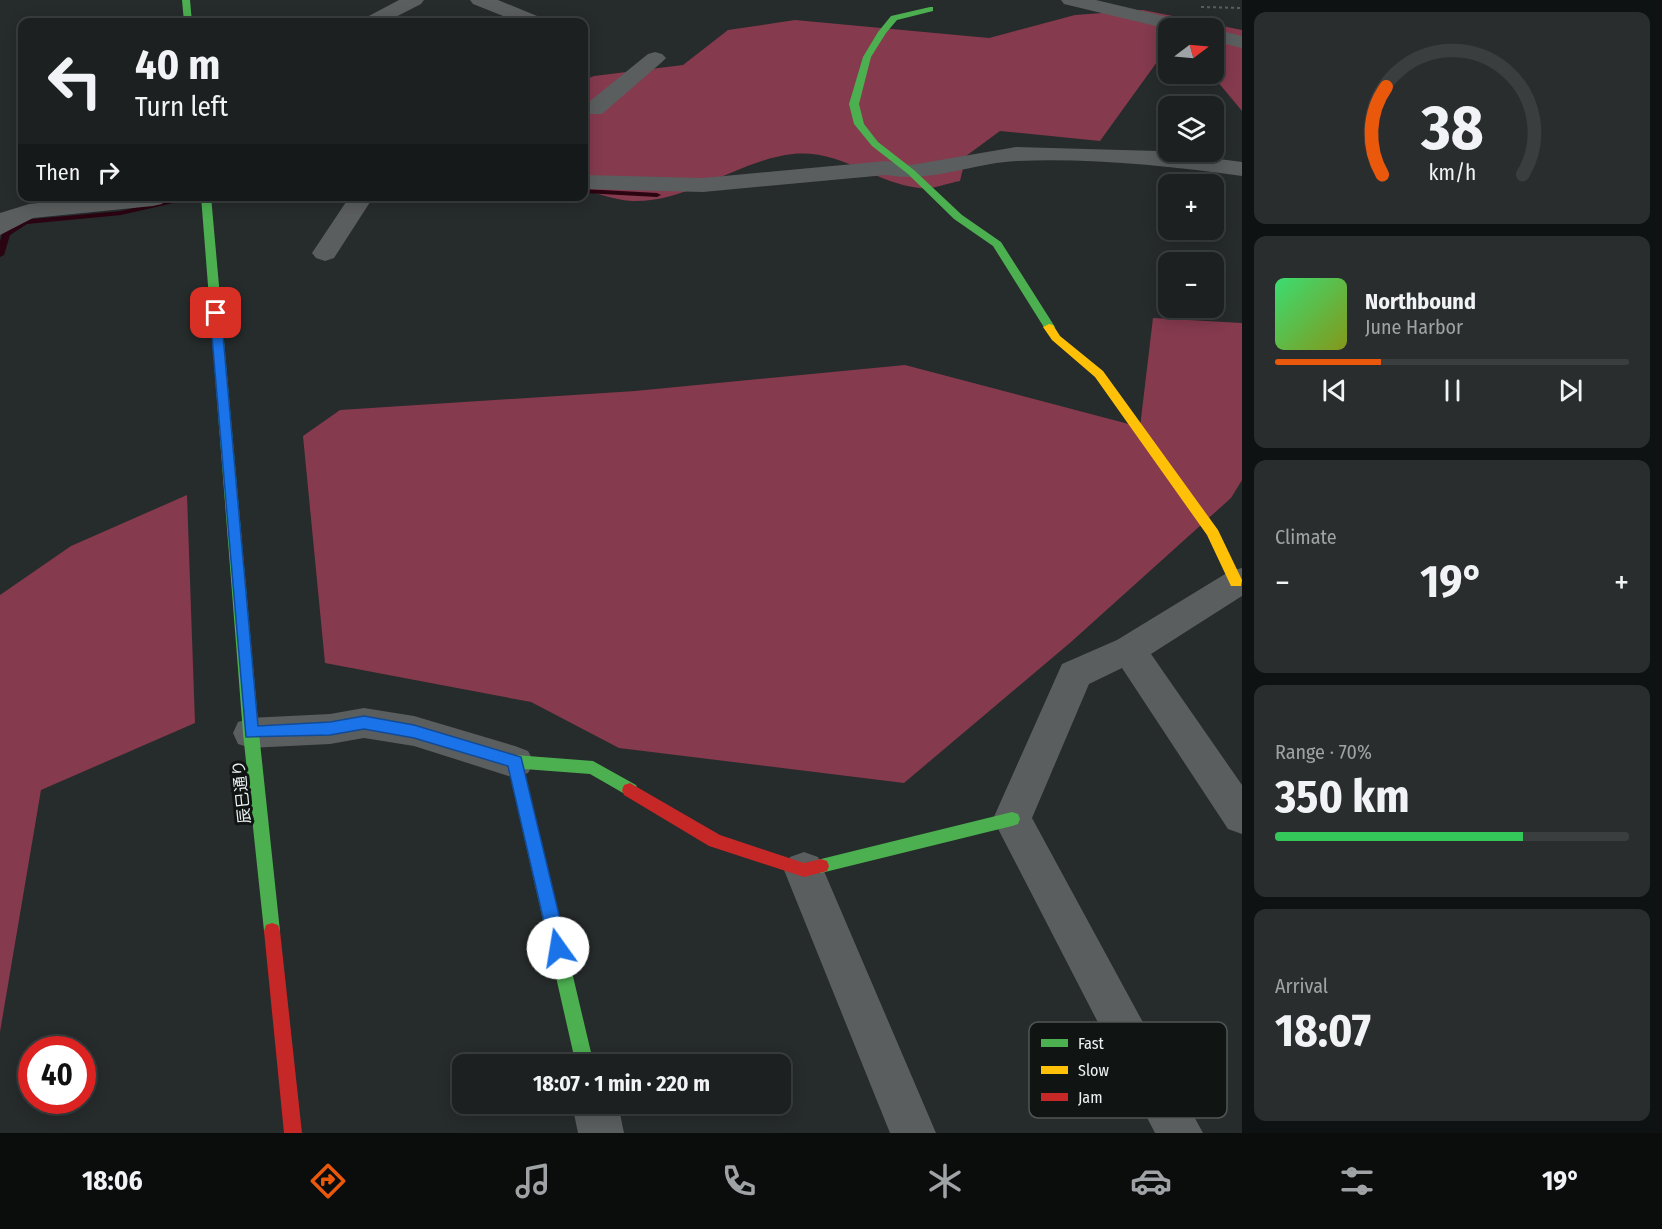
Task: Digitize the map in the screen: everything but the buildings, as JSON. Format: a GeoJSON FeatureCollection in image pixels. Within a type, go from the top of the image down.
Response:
{"type":"FeatureCollection","features":[{"type":"Feature","properties":{"kind":"street"},"geometry":{"type":"LineString","coordinates":[[186,0],[188,18]]}},
{"type":"Feature","properties":{"kind":"street"},"geometry":{"type":"LineString","coordinates":[[390,18],[414,0]]}},
{"type":"Feature","properties":{"kind":"street"},"geometry":{"type":"LineString","coordinates":[[480,0],[525,18]]}},
{"type":"Feature","properties":{"kind":"street"},"geometry":{"type":"LineString","coordinates":[[1071,0],[1158,20]]}},
{"type":"Feature","properties":{"kind":"street"},"geometry":{"type":"LineString","coordinates":[[930,9],[894,18],[882,32],[867,57],[854,104],[859,124],[875,144],[911,172],[958,218],[997,244],[1056,338],[1099,375],[1213,533],[1239,581],[1129,651],[1075,674],[1012,819]]}},
{"type":"Feature","properties":{"kind":"street"},"geometry":{"type":"LineString","coordinates":[[1224,38],[1242,42]]}},
{"type":"Feature","properties":{"kind":"street"},"geometry":{"type":"LineString","coordinates":[[588,108],[594,109],[655,58]]}},
{"type":"Feature","properties":{"kind":"street"},"geometry":{"type":"LineString","coordinates":[[588,182],[703,185],[886,168],[911,172],[1016,154],[1158,158],[1242,169]]}},
{"type":"Feature","properties":{"kind":"street"},"geometry":{"type":"LineString","coordinates":[[0,228],[5,220],[29,211],[132,201]]}},
{"type":"Feature","properties":{"kind":"street","name":"辰巳通り"},"geometry":{"type":"LineString","coordinates":[[206,201],[251,733],[293,1133]]}},
{"type":"Feature","properties":{"kind":"street"},"geometry":{"type":"LineString","coordinates":[[325,254],[359,201]]}},
{"type":"Feature","properties":{"kind":"street"},"geometry":{"type":"LineString","coordinates":[[1129,651],[1242,817]]}},
{"type":"Feature","properties":{"kind":"street"},"geometry":{"type":"LineString","coordinates":[[251,733],[330,729],[364,723],[414,731],[515,762],[593,768],[715,841],[804,870],[1012,819]]}},
{"type":"Feature","properties":{"kind":"street"},"geometry":{"type":"LineString","coordinates":[[515,762],[582,1054]]}},
{"type":"Feature","properties":{"kind":"street"},"geometry":{"type":"LineString","coordinates":[[1012,819],[1121,1022]]}},
{"type":"Feature","properties":{"kind":"street"},"geometry":{"type":"LineString","coordinates":[[804,870],[914,1133]]}},
{"type":"Feature","properties":{"kind":"street"},"geometry":{"type":"LineString","coordinates":[[596,1114],[601,1133]]}},
{"type":"Feature","properties":{"kind":"street"},"geometry":{"type":"LineString","coordinates":[[1172,1118],[1180,1133]]}},
{"type":"Feature","properties":{"kind":"shaded area"},"geometry":{"type":"Polygon","coordinates":[[[1143,10],[1183,18],[1158,18],[1158,62],[1100,141],[1000,131],[966,156],[960,181],[935,187],[919,188],[903,185],[826,156],[793,154],[753,164],[693,189],[653,200],[632,201],[588,191],[588,78],[594,76],[683,65],[728,30],[795,20],[989,38],[1075,15],[1143,10]]]}},
{"type":"Feature","properties":{"kind":"shaded area"},"geometry":{"type":"Polygon","coordinates":[[[1224,26],[1242,30],[1242,111],[1220,84],[1224,84],[1224,26]]]}},
{"type":"Feature","properties":{"kind":"shaded area"},"geometry":{"type":"Polygon","coordinates":[[[1153,318],[1242,323],[1242,480],[1231,498],[1071,642],[904,783],[619,748],[531,702],[325,663],[303,436],[340,410],[635,391],[905,365],[1140,427],[1153,318]]]}},
{"type":"Feature","properties":{"kind":"shaded area"},"geometry":{"type":"Polygon","coordinates":[[[187,495],[195,723],[41,790],[0,1032],[0,595],[71,546],[187,495]]]}},
{"type":"Feature","properties":{"kind":"waterway"},"geometry":{"type":"LineString","coordinates":[[588,191],[657,195]]}},
{"type":"Feature","properties":{"kind":"waterway"},"geometry":{"type":"LineString","coordinates":[[0,255],[6,234],[25,222],[121,213],[177,201]]}},
{"type":"Feature","properties":{"kind":"traffic: fast"},"geometry":{"type":"LineString","coordinates":[[186,0],[188,18]]}},
{"type":"Feature","properties":{"kind":"traffic: fast"},"geometry":{"type":"LineString","coordinates":[[930,9],[894,18],[882,32],[867,57],[854,104],[859,124],[875,144],[911,172],[958,217],[997,244],[1049,327]]}},
{"type":"Feature","properties":{"kind":"traffic: fast"},"geometry":{"type":"LineString","coordinates":[[206,201],[251,733],[272,931]]}},
{"type":"Feature","properties":{"kind":"traffic: fast"},"geometry":{"type":"LineString","coordinates":[[582,1054],[515,762],[593,768],[630,790]]}},
{"type":"Feature","properties":{"kind":"traffic: fast"},"geometry":{"type":"LineString","coordinates":[[821,866],[1012,819]]}},
{"type":"Feature","properties":{"kind":"traffic: slow"},"geometry":{"type":"LineString","coordinates":[[1049,327],[1056,338],[1099,374],[1213,533],[1236,582]]}},
{"type":"Feature","properties":{"kind":"traffic: jam"},"geometry":{"type":"LineString","coordinates":[[630,790],[715,841],[804,870],[821,866]]}},
{"type":"Feature","properties":{"kind":"traffic: jam"},"geometry":{"type":"LineString","coordinates":[[272,931],[293,1133]]}},
{"type":"Feature","properties":{"kind":"route"},"geometry":{"type":"LineString","coordinates":[[216,313],[251,733],[330,729],[364,723],[414,731],[515,762],[558,948]]}}]}
